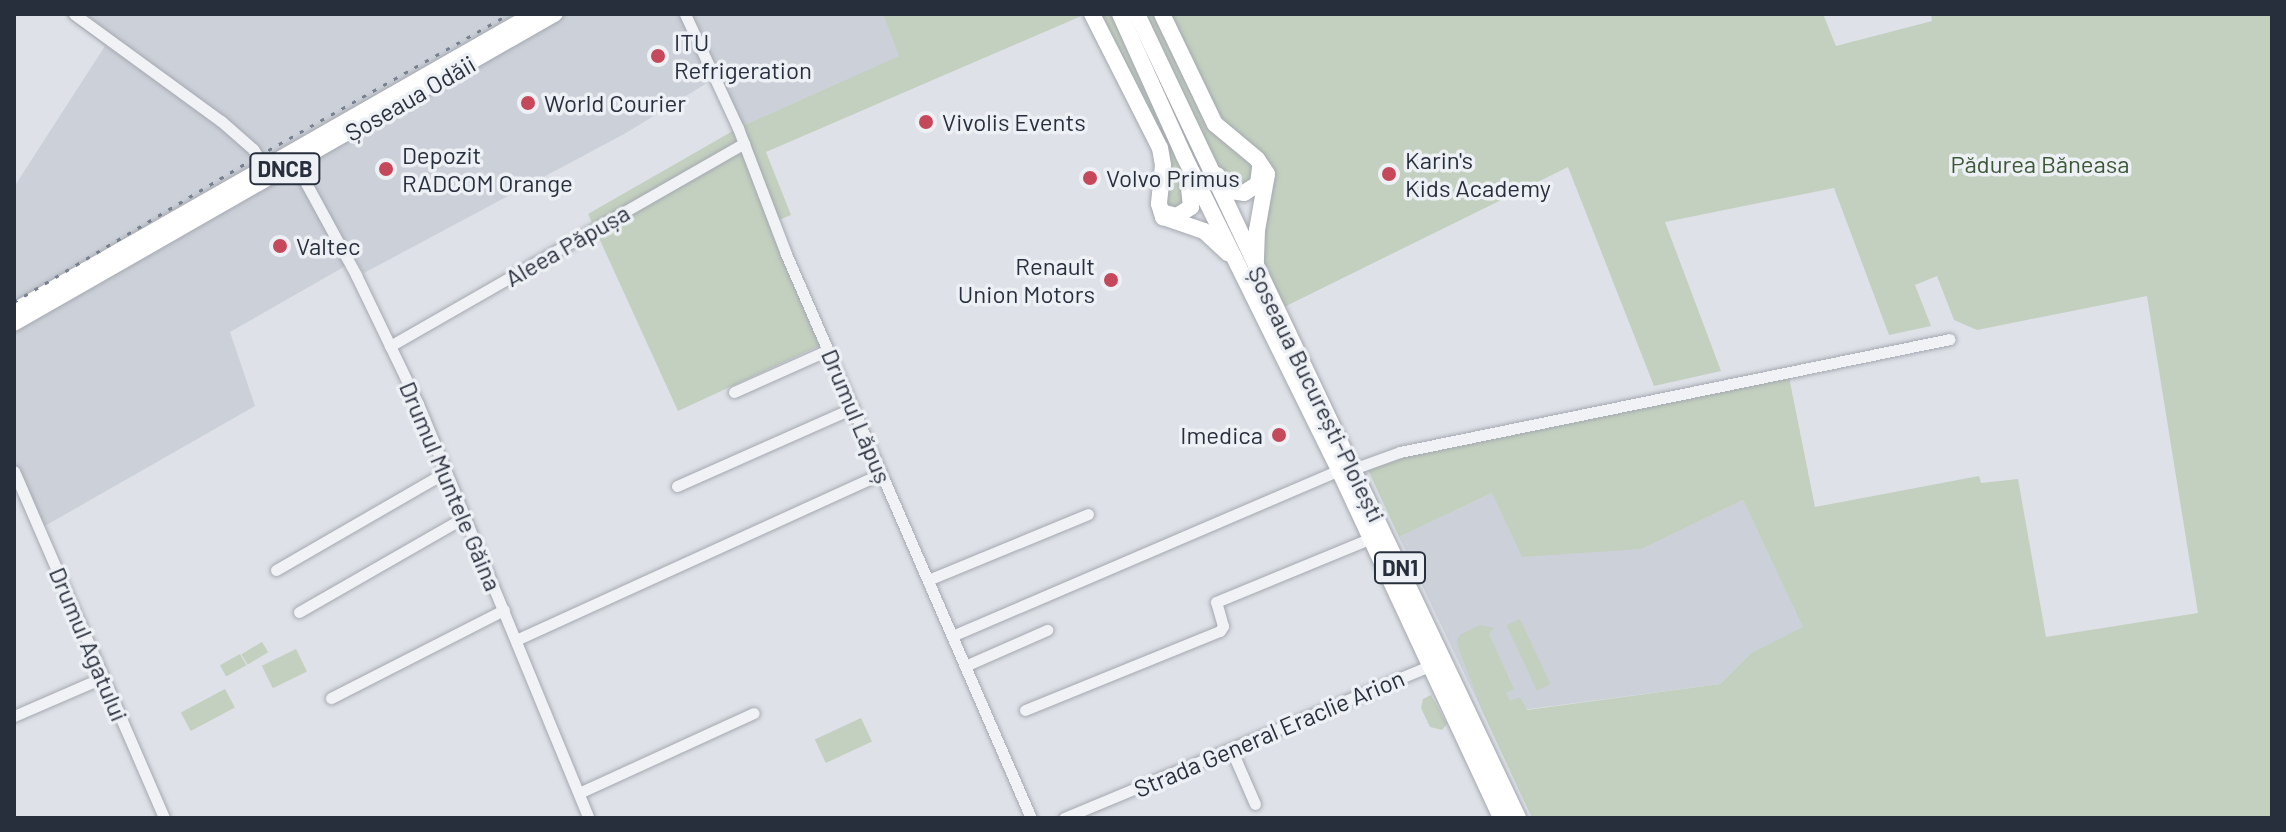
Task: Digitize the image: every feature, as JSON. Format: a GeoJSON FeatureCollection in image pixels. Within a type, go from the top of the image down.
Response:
{"type":"FeatureCollection","features":[{"type":"Feature","properties":{"kind":"highway"},"geometry":{"type":"LineString","coordinates":[[1092,14],[1160,148],[1163,165],[1160,209],[1168,222],[1208,234],[1249,268],[1268,180],[1257,159],[1215,124],[1162,14]]}},
{"type":"Feature","properties":{"kind":"highway","name":"Șoseaua București-Ploiești"},"geometry":{"type":"LineString","coordinates":[[1120,14],[1249,268],[1518,818]]}},
{"type":"Feature","properties":{"kind":"highway","name":"Șoseaua București-Ploiești"},"geometry":{"type":"LineString","coordinates":[[1137,14],[1181,131]]}},
{"type":"Feature","properties":{"kind":"highway"},"geometry":{"type":"LineString","coordinates":[[1160,209],[1177,216],[1191,207],[1191,152]]}},
{"type":"Feature","properties":{"kind":"highway"},"geometry":{"type":"LineString","coordinates":[[1191,152],[1222,184],[1239,194],[1258,184],[1261,172],[1257,159]]}},
{"type":"Feature","properties":{"kind":"highway","name":"Șoseaua București-Ploiești"},"geometry":{"type":"LineString","coordinates":[[1346,469],[1371,538],[1501,818]]}},
{"type":"Feature","properties":{"kind":"main road","name":"Șoseaua Odăii"},"geometry":{"type":"LineString","coordinates":[[14,310],[532,14]]}},
{"type":"Feature","properties":{"kind":"main road","name":"Șoseaua Odăii"},"geometry":{"type":"LineString","coordinates":[[14,324],[556,14]]}},
{"type":"Feature","properties":{"kind":"street"},"geometry":{"type":"LineString","coordinates":[[74,14],[221,121],[253,149],[264,166]]}},
{"type":"Feature","properties":{"kind":"street","name":"Drumul Lăpuș"},"geometry":{"type":"LineString","coordinates":[[685,14],[744,143],[786,254],[1031,818]]}},
{"type":"Feature","properties":{"kind":"street","name":"Aleea Păpușa"},"geometry":{"type":"LineString","coordinates":[[390,346],[744,143]]}},
{"type":"Feature","properties":{"kind":"street","name":"Drumul Muntele Găina"},"geometry":{"type":"LineString","coordinates":[[295,163],[390,346],[465,517],[589,818]]}},
{"type":"Feature","properties":{"kind":"street"},"geometry":{"type":"LineString","coordinates":[[1346,469],[1400,452],[1950,339]]}},
{"type":"Feature","properties":{"kind":"street"},"geometry":{"type":"LineString","coordinates":[[734,392],[828,350]]}},
{"type":"Feature","properties":{"kind":"street"},"geometry":{"type":"LineString","coordinates":[[677,486],[853,408]]}},
{"type":"Feature","properties":{"kind":"street","name":"Șoseaua București-Ploiești"},"geometry":{"type":"LineString","coordinates":[[952,636],[1346,469]]}},
{"type":"Feature","properties":{"kind":"street","name":"Drumul Agatului"},"geometry":{"type":"LineString","coordinates":[[14,471],[164,818]]}},
{"type":"Feature","properties":{"kind":"street"},"geometry":{"type":"LineString","coordinates":[[276,570],[446,472]]}},
{"type":"Feature","properties":{"kind":"street"},"geometry":{"type":"LineString","coordinates":[[516,640],[881,474]]}},
{"type":"Feature","properties":{"kind":"street"},"geometry":{"type":"LineString","coordinates":[[928,580],[1088,514]]}},
{"type":"Feature","properties":{"kind":"street"},"geometry":{"type":"LineString","coordinates":[[299,612],[465,517]]}},
{"type":"Feature","properties":{"kind":"street","name":"Șoseaua București-Ploiești"},"geometry":{"type":"LineString","coordinates":[[1025,710],[1220,631],[1223,626],[1215,606],[1218,601],[1371,538]]}},
{"type":"Feature","properties":{"kind":"street"},"geometry":{"type":"LineString","coordinates":[[331,698],[504,610]]}},
{"type":"Feature","properties":{"kind":"street"},"geometry":{"type":"LineString","coordinates":[[965,666],[1047,630]]}},
{"type":"Feature","properties":{"kind":"street","name":"Strada General Eraclie Arion"},"geometry":{"type":"LineString","coordinates":[[1064,818],[1430,666]]}},
{"type":"Feature","properties":{"kind":"street"},"geometry":{"type":"LineString","coordinates":[[14,716],[102,678]]}},
{"type":"Feature","properties":{"kind":"street"},"geometry":{"type":"LineString","coordinates":[[579,793],[754,713]]}},
{"type":"Feature","properties":{"kind":"street"},"geometry":{"type":"LineString","coordinates":[[1231,749],[1255,804]]}},
{"type":"Feature","properties":{"kind":"shaded area"},"geometry":{"type":"Polygon","coordinates":[[[63,14],[883,14],[900,56],[738,128],[715,78],[626,133],[364,273],[356,260],[230,332],[255,406],[36,531],[14,482],[14,187],[105,46],[63,14]]]}},
{"type":"Feature","properties":{"kind":"shaded area"},"geometry":{"type":"Polygon","coordinates":[[[1492,493],[1640,549],[1743,500],[1804,628],[1751,653],[1720,684],[1484,715],[1399,537],[1492,493]]]}},
{"type":"Feature","properties":{"kind":"green space"},"geometry":{"type":"Polygon","coordinates":[[[883,14],[1086,14],[766,152],[791,215],[774,222],[825,343],[678,411],[588,214],[738,128],[899,56],[883,14]]]}},
{"type":"Feature","properties":{"kind":"green space"},"geometry":{"type":"Polygon","coordinates":[[[1092,14],[1120,14],[1184,156],[1192,201],[1167,215],[1163,172],[1092,14]]]}},
{"type":"Feature","properties":{"kind":"green space","name":"Pădurea Băneasa"},"geometry":{"type":"Polygon","coordinates":[[[1137,14],[1823,14],[1836,46],[1932,21],[1931,14],[2272,14],[2272,818],[1532,818],[1484,715],[1458,647],[1457,639],[1461,634],[1480,625],[1494,628],[1489,634],[1514,689],[1506,693],[1510,701],[1520,697],[1527,710],[1720,684],[1751,653],[1803,627],[1743,500],[1641,549],[1522,557],[1492,493],[1399,537],[1368,470],[1402,456],[1789,377],[1815,507],[1979,476],[1981,483],[2018,479],[2046,637],[2198,613],[2147,296],[1977,330],[1954,320],[1937,276],[1915,285],[1931,326],[1889,335],[1834,188],[1665,222],[1721,371],[1654,386],[1568,167],[1278,310],[1256,267],[1260,178],[1230,191],[1137,14]]]}},
{"type":"Feature","properties":{"kind":"green space"},"geometry":{"type":"Polygon","coordinates":[[[1520,619],[1550,684],[1537,691],[1506,625],[1520,619]]]}},
{"type":"Feature","properties":{"kind":"green space"},"geometry":{"type":"Polygon","coordinates":[[[262,642],[268,652],[248,665],[241,654],[262,642]]]}},
{"type":"Feature","properties":{"kind":"green space"},"geometry":{"type":"Polygon","coordinates":[[[296,649],[307,671],[273,688],[262,666],[296,649]]]}},
{"type":"Feature","properties":{"kind":"green space"},"geometry":{"type":"Polygon","coordinates":[[[240,654],[246,665],[226,677],[220,665],[240,654]]]}},
{"type":"Feature","properties":{"kind":"green space"},"geometry":{"type":"Polygon","coordinates":[[[225,689],[235,708],[191,731],[181,712],[225,689]]]}},
{"type":"Feature","properties":{"kind":"green space"},"geometry":{"type":"Polygon","coordinates":[[[1431,695],[1447,724],[1442,730],[1430,727],[1421,708],[1423,699],[1431,695]]]}},
{"type":"Feature","properties":{"kind":"green space"},"geometry":{"type":"Polygon","coordinates":[[[861,718],[872,742],[826,763],[815,740],[861,718]]]}},
{"type":"Feature","properties":{"kind":"railway"},"geometry":{"type":"LineString","coordinates":[[14,302],[258,156],[509,14]]}},
{"type":"Feature","properties":{"kind":"place","name":"ITU Refrigeration"},"geometry":{"type":"Point","coordinates":[658,56]}},
{"type":"Feature","properties":{"kind":"place","name":"World Courier"},"geometry":{"type":"Point","coordinates":[528,103]}},
{"type":"Feature","properties":{"kind":"place","name":"Vivolis Events"},"geometry":{"type":"Point","coordinates":[926,122]}},
{"type":"Feature","properties":{"kind":"place","name":"Depozit RADCOM Orange"},"geometry":{"type":"Point","coordinates":[386,169]}},
{"type":"Feature","properties":{"kind":"place","name":"Karin's Kids Academy"},"geometry":{"type":"Point","coordinates":[1389,174]}},
{"type":"Feature","properties":{"kind":"place","name":"Volvo Primus"},"geometry":{"type":"Point","coordinates":[1090,178]}},
{"type":"Feature","properties":{"kind":"place","name":"Valtec"},"geometry":{"type":"Point","coordinates":[280,246]}},
{"type":"Feature","properties":{"kind":"place","name":"Renault Union Motors"},"geometry":{"type":"Point","coordinates":[1111,280]}},
{"type":"Feature","properties":{"kind":"place","name":"Imedica"},"geometry":{"type":"Point","coordinates":[1279,435]}}]}
